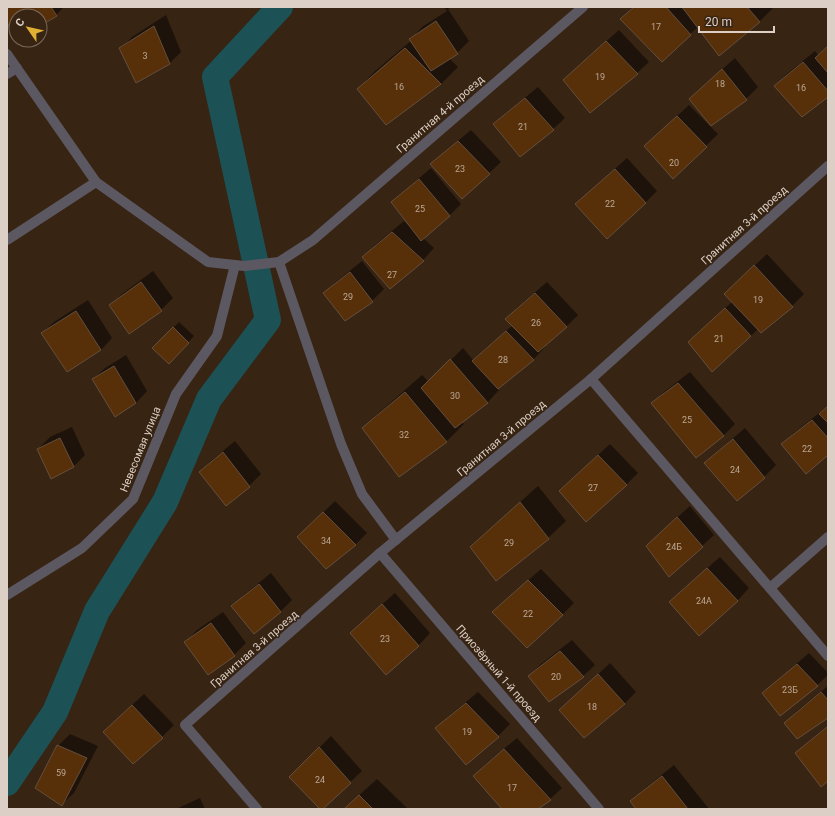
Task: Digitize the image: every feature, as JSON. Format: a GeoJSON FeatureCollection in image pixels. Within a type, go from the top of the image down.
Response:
{"type":"FeatureCollection","features":[{"type":"Feature","properties":{"kind":"street","name":"Гранитная 4-й проезд"},"geometry":{"type":"LineString","coordinates":[[278,262],[313,240],[583,7]]}},
{"type":"Feature","properties":{"kind":"street"},"geometry":{"type":"LineString","coordinates":[[7,54],[96,182],[208,262],[239,266],[278,262],[341,444],[362,494],[396,540]]}},
{"type":"Feature","properties":{"kind":"street"},"geometry":{"type":"LineString","coordinates":[[7,74],[17,68]]}},
{"type":"Feature","properties":{"kind":"street","name":"Гранитная 3-й проезд"},"geometry":{"type":"LineString","coordinates":[[257,809],[185,725],[380,553],[591,379],[828,166]]}},
{"type":"Feature","properties":{"kind":"street"},"geometry":{"type":"LineString","coordinates":[[7,240],[96,182]]}},
{"type":"Feature","properties":{"kind":"street","name":"Невесомая улица"},"geometry":{"type":"LineString","coordinates":[[7,595],[82,548],[133,499],[176,394],[218,336],[239,266]]}},
{"type":"Feature","properties":{"kind":"street"},"geometry":{"type":"LineString","coordinates":[[591,379],[828,656]]}},
{"type":"Feature","properties":{"kind":"street"},"geometry":{"type":"LineString","coordinates":[[770,588],[828,537]]}},
{"type":"Feature","properties":{"kind":"street","name":"Приозёрный 1-й проезд"},"geometry":{"type":"LineString","coordinates":[[380,553],[599,809]]}},
{"type":"Feature","properties":{"kind":"building"},"geometry":{"type":"Polygon","coordinates":[[[7,7],[51,7],[57,16],[48,21],[48,8],[8,8],[8,25],[7,7]]]}},
{"type":"Feature","properties":{"kind":"building"},"geometry":{"type":"Polygon","coordinates":[[[634,7],[666,7],[691,35],[662,62],[620,19],[634,7]]]}},
{"type":"Feature","properties":{"kind":"building"},"geometry":{"type":"Polygon","coordinates":[[[682,7],[747,7],[760,22],[719,56],[682,7]]]}},
{"type":"Feature","properties":{"kind":"building"},"geometry":{"type":"Polygon","coordinates":[[[436,21],[458,54],[431,71],[409,39],[436,21]]]}},
{"type":"Feature","properties":{"kind":"building"},"geometry":{"type":"Polygon","coordinates":[[[154,26],[170,64],[136,83],[119,48],[154,26]]]}},
{"type":"Feature","properties":{"kind":"building"},"geometry":{"type":"Polygon","coordinates":[[[606,41],[638,74],[590,113],[563,80],[606,41]]]}},
{"type":"Feature","properties":{"kind":"building"},"geometry":{"type":"Polygon","coordinates":[[[828,46],[828,73],[815,58],[828,46]]]}},
{"type":"Feature","properties":{"kind":"building"},"geometry":{"type":"Polygon","coordinates":[[[405,48],[441,84],[386,125],[357,89],[405,48]]]}},
{"type":"Feature","properties":{"kind":"building"},"geometry":{"type":"Polygon","coordinates":[[[803,62],[828,91],[828,97],[802,117],[774,86],[803,62]]]}},
{"type":"Feature","properties":{"kind":"building"},"geometry":{"type":"Polygon","coordinates":[[[722,69],[747,100],[711,126],[689,99],[722,69]]]}},
{"type":"Feature","properties":{"kind":"building"},"geometry":{"type":"Polygon","coordinates":[[[525,98],[554,130],[520,157],[493,124],[525,98]]]}},
{"type":"Feature","properties":{"kind":"building"},"geometry":{"type":"Polygon","coordinates":[[[677,116],[707,147],[673,179],[644,146],[677,116]]]}},
{"type":"Feature","properties":{"kind":"building"},"geometry":{"type":"Polygon","coordinates":[[[458,141],[490,174],[462,199],[430,164],[458,141]]]}},
{"type":"Feature","properties":{"kind":"building"},"geometry":{"type":"Polygon","coordinates":[[[615,169],[646,203],[607,239],[575,204],[615,169]]]}},
{"type":"Feature","properties":{"kind":"building"},"geometry":{"type":"Polygon","coordinates":[[[419,179],[450,216],[421,241],[391,202],[419,179]]]}},
{"type":"Feature","properties":{"kind":"building"},"geometry":{"type":"Polygon","coordinates":[[[392,232],[424,261],[390,289],[362,257],[392,232]]]}},
{"type":"Feature","properties":{"kind":"building"},"geometry":{"type":"Polygon","coordinates":[[[754,265],[793,307],[761,333],[724,294],[754,265]]]}},
{"type":"Feature","properties":{"kind":"building"},"geometry":{"type":"Polygon","coordinates":[[[350,272],[373,302],[345,321],[323,293],[350,272]]]}},
{"type":"Feature","properties":{"kind":"building"},"geometry":{"type":"Polygon","coordinates":[[[141,282],[162,311],[129,334],[109,305],[141,282]]]}},
{"type":"Feature","properties":{"kind":"building"},"geometry":{"type":"Polygon","coordinates":[[[535,293],[567,327],[538,352],[505,319],[535,293]]]}},
{"type":"Feature","properties":{"kind":"building"},"geometry":{"type":"Polygon","coordinates":[[[725,308],[751,336],[712,372],[688,342],[725,308]]]}},
{"type":"Feature","properties":{"kind":"building"},"geometry":{"type":"Polygon","coordinates":[[[76,311],[101,350],[67,372],[41,333],[76,311]]]}},
{"type":"Feature","properties":{"kind":"building"},"geometry":{"type":"Polygon","coordinates":[[[173,327],[189,343],[169,364],[152,348],[173,327]]]}},
{"type":"Feature","properties":{"kind":"building"},"geometry":{"type":"Polygon","coordinates":[[[506,331],[534,360],[498,389],[472,361],[506,331]]]}},
{"type":"Feature","properties":{"kind":"building"},"geometry":{"type":"Polygon","coordinates":[[[450,359],[488,403],[455,428],[421,388],[450,359]]]}},
{"type":"Feature","properties":{"kind":"building"},"geometry":{"type":"Polygon","coordinates":[[[114,366],[136,403],[115,417],[92,379],[114,366]]]}},
{"type":"Feature","properties":{"kind":"building"},"geometry":{"type":"Polygon","coordinates":[[[678,383],[724,436],[696,458],[651,403],[678,383]]]}},
{"type":"Feature","properties":{"kind":"building"},"geometry":{"type":"Polygon","coordinates":[[[405,392],[447,442],[399,477],[362,428],[405,392]]]}},
{"type":"Feature","properties":{"kind":"building"},"geometry":{"type":"Polygon","coordinates":[[[828,406],[828,423],[819,414],[828,406]]]}},
{"type":"Feature","properties":{"kind":"building"},"geometry":{"type":"Polygon","coordinates":[[[812,420],[828,438],[828,455],[806,474],[781,444],[812,420]]]}},
{"type":"Feature","properties":{"kind":"building"},"geometry":{"type":"Polygon","coordinates":[[[60,438],[74,467],[51,479],[37,449],[60,438]]]}},
{"type":"Feature","properties":{"kind":"building"},"geometry":{"type":"Polygon","coordinates":[[[733,439],[765,478],[737,501],[704,463],[733,439]]]}},
{"type":"Feature","properties":{"kind":"building"},"geometry":{"type":"Polygon","coordinates":[[[223,452],[250,487],[226,506],[199,472],[223,452]]]}},
{"type":"Feature","properties":{"kind":"building"},"geometry":{"type":"Polygon","coordinates":[[[598,455],[627,485],[586,522],[559,491],[598,455]]]}},
{"type":"Feature","properties":{"kind":"building"},"geometry":{"type":"Polygon","coordinates":[[[520,502],[549,539],[496,581],[470,547],[520,502]]]}},
{"type":"Feature","properties":{"kind":"building"},"geometry":{"type":"Polygon","coordinates":[[[323,512],[356,545],[326,569],[297,537],[323,512]]]}},
{"type":"Feature","properties":{"kind":"building"},"geometry":{"type":"Polygon","coordinates":[[[677,517],[703,547],[669,577],[646,546],[677,517]]]}},
{"type":"Feature","properties":{"kind":"building"},"geometry":{"type":"Polygon","coordinates":[[[707,568],[738,601],[699,636],[669,602],[707,568]]]}},
{"type":"Feature","properties":{"kind":"building"},"geometry":{"type":"Polygon","coordinates":[[[528,580],[563,615],[527,648],[492,612],[528,580]]]}},
{"type":"Feature","properties":{"kind":"building"},"geometry":{"type":"Polygon","coordinates":[[[259,584],[281,612],[254,634],[231,606],[259,584]]]}},
{"type":"Feature","properties":{"kind":"building"},"geometry":{"type":"Polygon","coordinates":[[[382,604],[419,646],[386,675],[350,633],[382,604]]]}},
{"type":"Feature","properties":{"kind":"building"},"geometry":{"type":"Polygon","coordinates":[[[211,623],[235,656],[208,675],[184,642],[211,623]]]}},
{"type":"Feature","properties":{"kind":"building"},"geometry":{"type":"Polygon","coordinates":[[[560,651],[584,677],[549,702],[528,676],[560,651]]]}},
{"type":"Feature","properties":{"kind":"building"},"geometry":{"type":"Polygon","coordinates":[[[797,664],[818,686],[780,716],[762,693],[797,664]]]}},
{"type":"Feature","properties":{"kind":"building"},"geometry":{"type":"Polygon","coordinates":[[[598,674],[625,704],[584,738],[559,710],[598,674]]]}},
{"type":"Feature","properties":{"kind":"building"},"geometry":{"type":"Polygon","coordinates":[[[821,692],[828,700],[828,718],[797,739],[784,723],[821,692]]]}},
{"type":"Feature","properties":{"kind":"building"},"geometry":{"type":"Polygon","coordinates":[[[466,703],[499,737],[466,765],[435,728],[466,703]]]}},
{"type":"Feature","properties":{"kind":"building"},"geometry":{"type":"Polygon","coordinates":[[[132,705],[163,738],[133,764],[103,732],[132,705]]]}},
{"type":"Feature","properties":{"kind":"building"},"geometry":{"type":"Polygon","coordinates":[[[828,726],[828,781],[821,787],[795,753],[828,726]]]}},
{"type":"Feature","properties":{"kind":"building"},"geometry":{"type":"Polygon","coordinates":[[[57,745],[87,758],[62,806],[35,788],[57,745]]]}},
{"type":"Feature","properties":{"kind":"building"},"geometry":{"type":"Polygon","coordinates":[[[319,747],[351,783],[323,809],[320,809],[289,777],[319,747]]]}},
{"type":"Feature","properties":{"kind":"building"},"geometry":{"type":"Polygon","coordinates":[[[504,749],[551,800],[538,809],[502,809],[473,776],[504,749]]]}},
{"type":"Feature","properties":{"kind":"building"},"geometry":{"type":"Polygon","coordinates":[[[662,776],[688,809],[636,809],[630,801],[662,776]]]}},
{"type":"Feature","properties":{"kind":"building"},"geometry":{"type":"Polygon","coordinates":[[[359,795],[373,809],[344,809],[359,795]]]}},
{"type":"Feature","properties":{"kind":"waterway"},"geometry":{"type":"LineString","coordinates":[[7,783],[55,712],[97,611],[165,502],[209,399],[268,320],[215,77],[280,7]]}}]}
